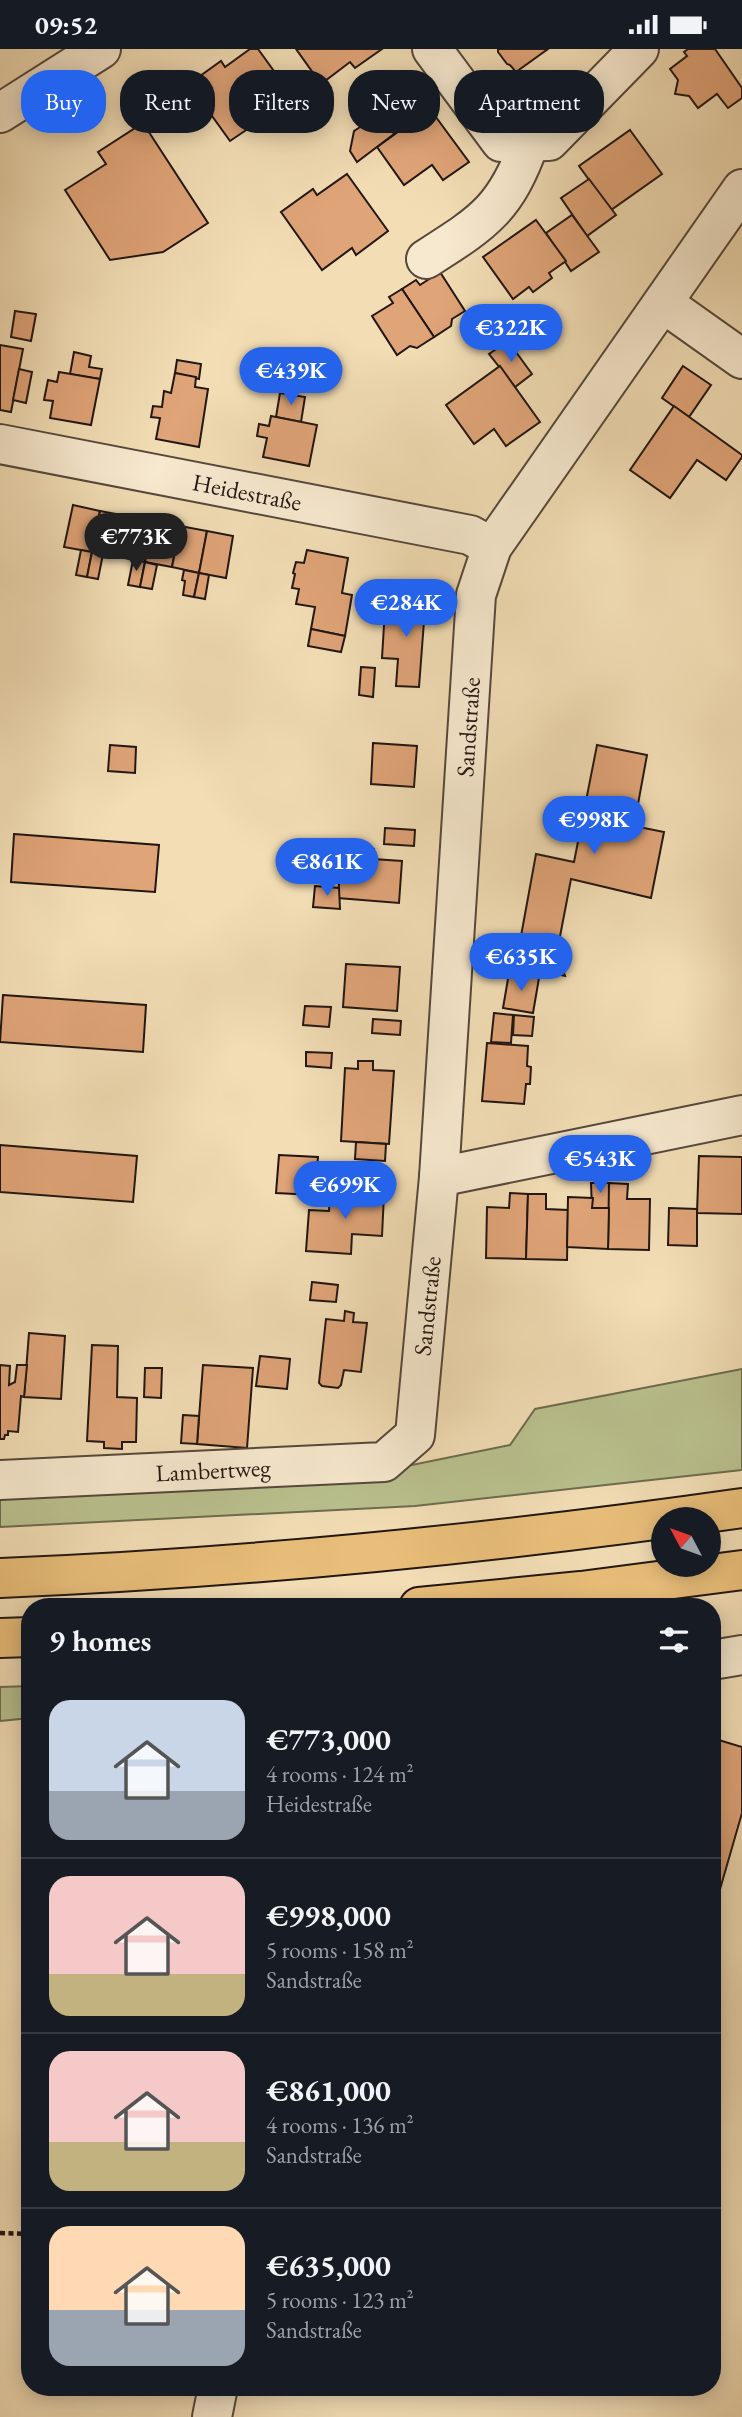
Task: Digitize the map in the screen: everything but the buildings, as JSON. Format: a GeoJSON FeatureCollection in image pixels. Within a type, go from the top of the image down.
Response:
{"type":"FeatureCollection","features":[{"type":"Feature","properties":{"kind":"highway"},"geometry":{"type":"LineString","coordinates":[[0,1578],[249,1563],[582,1531],[742,1508]]}},
{"type":"Feature","properties":{"kind":"highway"},"geometry":{"type":"LineString","coordinates":[[510,1598],[742,1570]]}},
{"type":"Feature","properties":{"kind":"highway"},"geometry":{"type":"LineString","coordinates":[[0,1638],[21,1637]]}},
{"type":"Feature","properties":{"kind":"street"},"geometry":{"type":"LineString","coordinates":[[0,113],[101,49]]}},
{"type":"Feature","properties":{"kind":"street"},"geometry":{"type":"LineString","coordinates":[[432,49],[501,142],[549,141],[639,49]]}},
{"type":"Feature","properties":{"kind":"street"},"geometry":{"type":"LineString","coordinates":[[426,259],[476,227],[502,201],[520,170],[530,141]]}},
{"type":"Feature","properties":{"kind":"street","name":"Sandstraße"},"geometry":{"type":"LineString","coordinates":[[415,1435],[439,1177],[477,595],[492,547],[742,189]]}},
{"type":"Feature","properties":{"kind":"street"},"geometry":{"type":"LineString","coordinates":[[663,303],[742,359]]}},
{"type":"Feature","properties":{"kind":"street","name":"Heidestraße"},"geometry":{"type":"LineString","coordinates":[[0,444],[470,535],[492,547]]}},
{"type":"Feature","properties":{"kind":"street"},"geometry":{"type":"LineString","coordinates":[[439,1177],[742,1115]]}},
{"type":"Feature","properties":{"kind":"street","name":"Lambertweg"},"geometry":{"type":"LineString","coordinates":[[0,1480],[384,1462],[415,1435]]}},
{"type":"Feature","properties":{"kind":"street"},"geometry":{"type":"LineString","coordinates":[[721,1658],[742,1655]]}},
{"type":"Feature","properties":{"kind":"street"},"geometry":{"type":"LineString","coordinates":[[212,2417],[216,2396]]}},
{"type":"Feature","properties":{"kind":"path"},"geometry":{"type":"LineString","coordinates":[[0,2233],[21,2234]]}},
{"type":"Feature","properties":{"kind":"green space"},"geometry":{"type":"Polygon","coordinates":[[[742,1369],[742,1470],[415,1506],[0,1527],[0,1499],[402,1467],[510,1445],[535,1409],[742,1369]]]}},
{"type":"Feature","properties":{"kind":"green space"},"geometry":{"type":"Polygon","coordinates":[[[21,1686],[21,1719],[0,1721],[0,1687],[21,1686]]]}}]}
